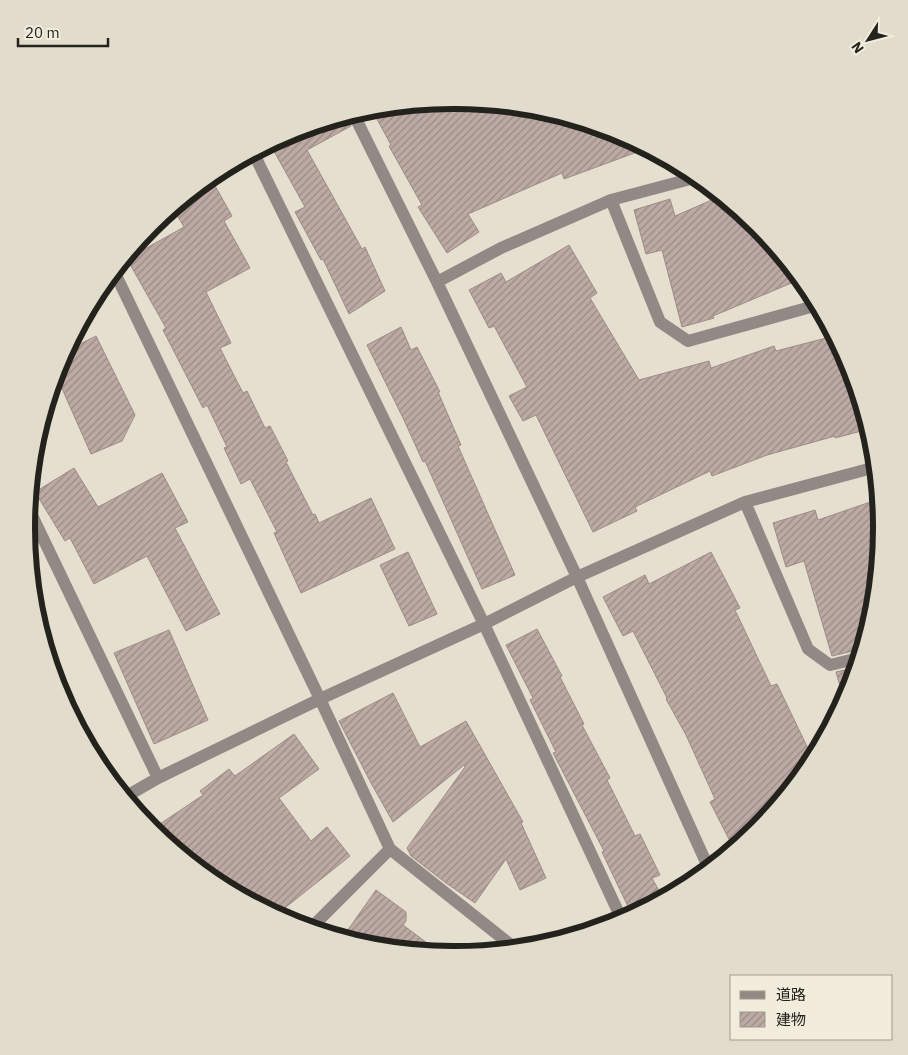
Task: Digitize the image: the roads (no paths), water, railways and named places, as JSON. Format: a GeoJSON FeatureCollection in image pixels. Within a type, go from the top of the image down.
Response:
{"type":"FeatureCollection","features":[{"type":"Feature","properties":{"kind":"street"},"geometry":{"type":"LineString","coordinates":[[358,120],[437,282],[577,577],[706,862]]}},
{"type":"Feature","properties":{"kind":"street"},"geometry":{"type":"LineString","coordinates":[[256,159],[484,624],[619,913]]}},
{"type":"Feature","properties":{"kind":"street"},"geometry":{"type":"LineString","coordinates":[[437,282],[501,248],[611,200],[688,180]]}},
{"type":"Feature","properties":{"kind":"street"},"geometry":{"type":"LineString","coordinates":[[611,200],[660,322],[688,341],[810,307]]}},
{"type":"Feature","properties":{"kind":"street"},"geometry":{"type":"LineString","coordinates":[[118,278],[320,698],[390,849],[509,943]]}},
{"type":"Feature","properties":{"kind":"street"},"geometry":{"type":"LineString","coordinates":[[131,794],[158,778],[320,698],[484,624],[577,577],[744,502],[868,469]]}},
{"type":"Feature","properties":{"kind":"street"},"geometry":{"type":"LineString","coordinates":[[744,502],[808,648],[830,665],[852,660]]}},
{"type":"Feature","properties":{"kind":"street"},"geometry":{"type":"LineString","coordinates":[[35,522],[158,778]]}},
{"type":"Feature","properties":{"kind":"street"},"geometry":{"type":"LineString","coordinates":[[316,923],[390,849]]}}]}
